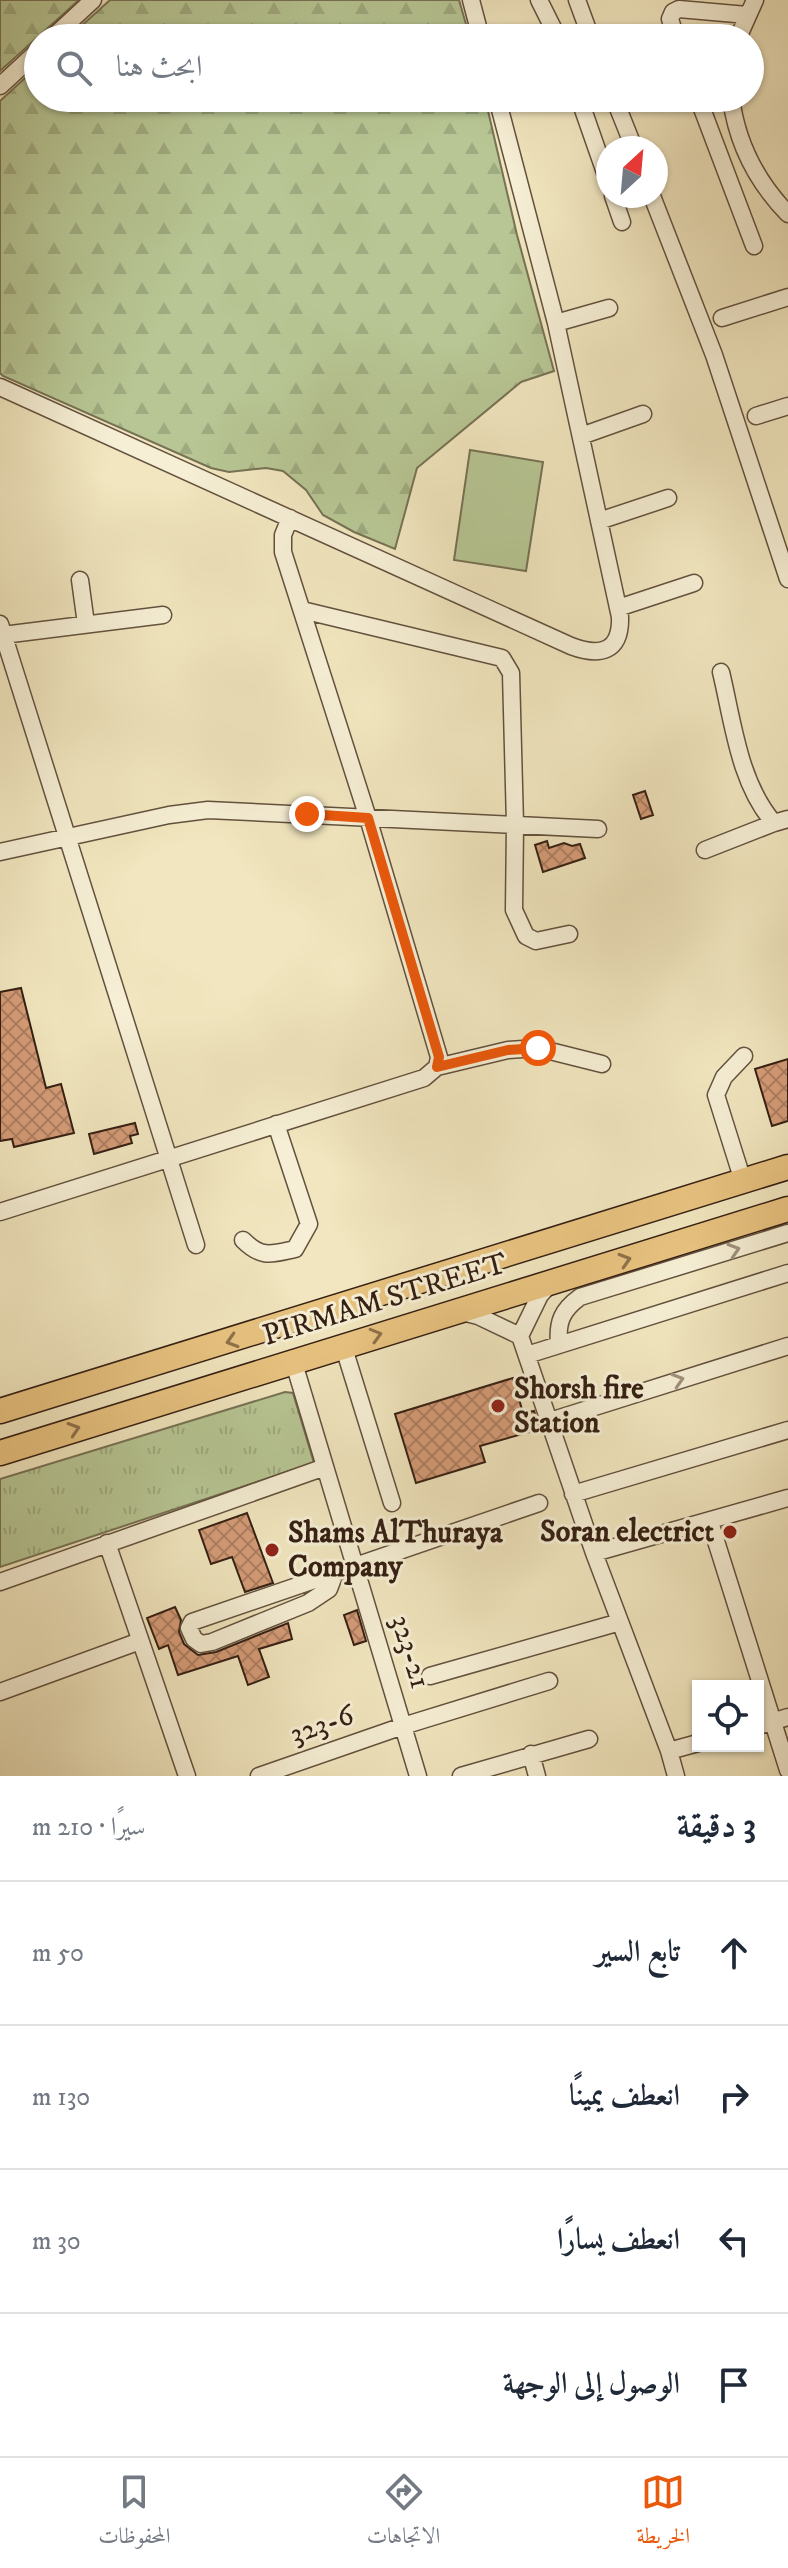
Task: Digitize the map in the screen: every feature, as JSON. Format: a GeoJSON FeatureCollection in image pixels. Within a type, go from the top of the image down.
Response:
{"type":"FeatureCollection","features":[{"type":"Feature","properties":{"kind":"highway","name":"PIRMAM STREET"},"geometry":{"type":"LineString","coordinates":[[0,1411],[788,1167]]}},
{"type":"Feature","properties":{"kind":"highway","name":"PIRMAM STREET"},"geometry":{"type":"LineString","coordinates":[[0,1453],[293,1360],[551,1283],[578,1286],[788,1209]]}},
{"type":"Feature","properties":{"kind":"street"},"geometry":{"type":"LineString","coordinates":[[67,24],[93,0]]}},
{"type":"Feature","properties":{"kind":"street"},"geometry":{"type":"LineString","coordinates":[[471,0],[477,24]]}},
{"type":"Feature","properties":{"kind":"street"},"geometry":{"type":"LineString","coordinates":[[539,0],[551,24]]}},
{"type":"Feature","properties":{"kind":"street"},"geometry":{"type":"LineString","coordinates":[[577,0],[586,24]]}},
{"type":"Feature","properties":{"kind":"street"},"geometry":{"type":"LineString","coordinates":[[672,24],[670,19],[676,10],[682,8],[751,8]]}},
{"type":"Feature","properties":{"kind":"street"},"geometry":{"type":"LineString","coordinates":[[0,86],[24,64]]}},
{"type":"Feature","properties":{"kind":"street"},"geometry":{"type":"LineString","coordinates":[[0,387],[585,652],[596,653],[611,646],[619,633],[618,608],[556,323],[501,112]]}},
{"type":"Feature","properties":{"kind":"street"},"geometry":{"type":"LineString","coordinates":[[584,112],[596,147]]}},
{"type":"Feature","properties":{"kind":"street"},"geometry":{"type":"LineString","coordinates":[[620,112],[629,136]]}},
{"type":"Feature","properties":{"kind":"street"},"geometry":{"type":"LineString","coordinates":[[703,112],[754,246]]}},
{"type":"Feature","properties":{"kind":"street"},"geometry":{"type":"LineString","coordinates":[[734,112],[749,160],[764,186],[788,214]]}},
{"type":"Feature","properties":{"kind":"street"},"geometry":{"type":"LineString","coordinates":[[617,208],[622,222]]}},
{"type":"Feature","properties":{"kind":"street"},"geometry":{"type":"LineString","coordinates":[[657,208],[714,355],[788,579]]}},
{"type":"Feature","properties":{"kind":"street"},"geometry":{"type":"LineString","coordinates":[[722,318],[788,297]]}},
{"type":"Feature","properties":{"kind":"street"},"geometry":{"type":"LineString","coordinates":[[556,323],[609,308]]}},
{"type":"Feature","properties":{"kind":"street"},"geometry":{"type":"LineString","coordinates":[[756,416],[788,406]]}},
{"type":"Feature","properties":{"kind":"street"},"geometry":{"type":"LineString","coordinates":[[581,436],[643,414]]}},
{"type":"Feature","properties":{"kind":"street"},"geometry":{"type":"LineString","coordinates":[[599,521],[668,498]]}},
{"type":"Feature","properties":{"kind":"street"},"geometry":{"type":"LineString","coordinates":[[290,518],[283,535],[283,552],[368,818],[439,1057],[437,1067]]}},
{"type":"Feature","properties":{"kind":"street"},"geometry":{"type":"LineString","coordinates":[[80,580],[86,624]]}},
{"type":"Feature","properties":{"kind":"street"},"geometry":{"type":"LineString","coordinates":[[618,608],[694,583]]}},
{"type":"Feature","properties":{"kind":"street"},"geometry":{"type":"LineString","coordinates":[[302,610],[502,658],[511,673],[514,910],[526,936],[536,941],[569,934]]}},
{"type":"Feature","properties":{"kind":"street"},"geometry":{"type":"LineString","coordinates":[[163,615],[2,629],[196,1245]]}},
{"type":"Feature","properties":{"kind":"street"},"geometry":{"type":"LineString","coordinates":[[721,672],[741,759],[759,806],[781,821]]}},
{"type":"Feature","properties":{"kind":"street"},"geometry":{"type":"LineString","coordinates":[[0,852],[169,815],[208,810],[598,829]]}},
{"type":"Feature","properties":{"kind":"street"},"geometry":{"type":"LineString","coordinates":[[705,850],[781,821]]}},
{"type":"Feature","properties":{"kind":"street"},"geometry":{"type":"LineString","coordinates":[[0,1212],[424,1078],[437,1067],[508,1050],[538,1048],[602,1064]]}},
{"type":"Feature","properties":{"kind":"street"},"geometry":{"type":"LineString","coordinates":[[743,1181],[716,1095],[724,1077],[744,1056]]}},
{"type":"Feature","properties":{"kind":"street"},"geometry":{"type":"LineString","coordinates":[[243,1240],[267,1255],[295,1249],[309,1224],[276,1124]]}},
{"type":"Feature","properties":{"kind":"street"},"geometry":{"type":"LineString","coordinates":[[559,1344],[557,1328],[578,1286],[788,1233]]}},
{"type":"Feature","properties":{"kind":"street"},"geometry":{"type":"LineString","coordinates":[[527,1355],[788,1273]]}},
{"type":"Feature","properties":{"kind":"street"},"geometry":{"type":"LineString","coordinates":[[520,1336],[540,1295],[551,1283]]}},
{"type":"Feature","properties":{"kind":"street"},"geometry":{"type":"LineString","coordinates":[[458,1311],[478,1316],[520,1336],[573,1494],[676,1776]]}},
{"type":"Feature","properties":{"kind":"street"},"geometry":{"type":"LineString","coordinates":[[343,1345],[392,1503]]}},
{"type":"Feature","properties":{"kind":"street"},"geometry":{"type":"LineString","coordinates":[[550,1421],[788,1346]]}},
{"type":"Feature","properties":{"kind":"street","name":"323-21"},"geometry":{"type":"LineString","coordinates":[[293,1360],[418,1776]]}},
{"type":"Feature","properties":{"kind":"street"},"geometry":{"type":"LineString","coordinates":[[573,1494],[788,1430]]}},
{"type":"Feature","properties":{"kind":"street"},"geometry":{"type":"LineString","coordinates":[[0,1582],[325,1467]]}},
{"type":"Feature","properties":{"kind":"street"},"geometry":{"type":"LineString","coordinates":[[594,1553],[787,1501]]}},
{"type":"Feature","properties":{"kind":"street"},"geometry":{"type":"LineString","coordinates":[[335,1573],[329,1589],[308,1603],[212,1642],[201,1644],[194,1639],[189,1628],[192,1622],[539,1503]]}},
{"type":"Feature","properties":{"kind":"street"},"geometry":{"type":"LineString","coordinates":[[710,1522],[788,1770]]}},
{"type":"Feature","properties":{"kind":"street"},"geometry":{"type":"LineString","coordinates":[[107,1543],[187,1776]]}},
{"type":"Feature","properties":{"kind":"street"},"geometry":{"type":"LineString","coordinates":[[430,1676],[620,1622]]}},
{"type":"Feature","properties":{"kind":"street"},"geometry":{"type":"LineString","coordinates":[[0,1692],[140,1641]]}},
{"type":"Feature","properties":{"kind":"street","name":"323-6"},"geometry":{"type":"LineString","coordinates":[[259,1776],[403,1726],[549,1681]]}},
{"type":"Feature","properties":{"kind":"street"},"geometry":{"type":"LineString","coordinates":[[461,1776],[589,1739]]}},
{"type":"Feature","properties":{"kind":"street"},"geometry":{"type":"LineString","coordinates":[[669,1751],[692,1745]]}},
{"type":"Feature","properties":{"kind":"street"},"geometry":{"type":"LineString","coordinates":[[531,1754],[537,1776]]}},
{"type":"Feature","properties":{"kind":"green space"},"geometry":{"type":"Polygon","coordinates":[[[0,0],[79,0],[52,24],[24,24],[24,49],[0,71],[0,0]]]}},
{"type":"Feature","properties":{"kind":"green space"},"geometry":{"type":"Polygon","coordinates":[[[110,0],[459,0],[466,24],[83,24],[110,0]]]}},
{"type":"Feature","properties":{"kind":"green space"},"geometry":{"type":"Polygon","coordinates":[[[24,79],[24,112],[488,112],[517,235],[554,371],[521,382],[417,468],[395,549],[323,515],[306,490],[283,471],[266,468],[229,472],[211,468],[3,376],[0,373],[0,101],[24,79]]]}},
{"type":"Feature","properties":{"kind":"green space"},"geometry":{"type":"Polygon","coordinates":[[[470,450],[543,462],[526,571],[454,560],[470,450]]]}},
{"type":"Feature","properties":{"kind":"green space"},"geometry":{"type":"Polygon","coordinates":[[[285,1392],[293,1393],[314,1463],[0,1567],[0,1479],[285,1392]]]}},
{"type":"Feature","properties":{"kind":"building"},"geometry":{"type":"Polygon","coordinates":[[[645,791],[653,815],[641,819],[633,795],[645,791]]]}},
{"type":"Feature","properties":{"kind":"building"},"geometry":{"type":"Polygon","coordinates":[[[547,841],[549,848],[564,843],[572,846],[580,844],[585,858],[543,872],[535,845],[547,841]]]}},
{"type":"Feature","properties":{"kind":"building"},"geometry":{"type":"Polygon","coordinates":[[[21,988],[46,1088],[61,1084],[74,1133],[14,1147],[12,1139],[0,1141],[0,992],[21,988]]]}},
{"type":"Feature","properties":{"kind":"building"},"geometry":{"type":"Polygon","coordinates":[[[788,1059],[788,1121],[772,1126],[755,1069],[788,1059]]]}},
{"type":"Feature","properties":{"kind":"building"},"geometry":{"type":"Polygon","coordinates":[[[135,1123],[138,1134],[130,1136],[132,1143],[94,1154],[89,1134],[135,1123]]]}},
{"type":"Feature","properties":{"kind":"building"},"geometry":{"type":"Polygon","coordinates":[[[513,1378],[523,1413],[534,1411],[540,1429],[480,1446],[485,1462],[416,1483],[395,1414],[513,1378]]]}},
{"type":"Feature","properties":{"kind":"building"},"geometry":{"type":"Polygon","coordinates":[[[247,1513],[273,1583],[245,1592],[232,1557],[211,1564],[199,1530],[247,1513]]]}},
{"type":"Feature","properties":{"kind":"building"},"geometry":{"type":"Polygon","coordinates":[[[175,1607],[181,1620],[179,1632],[184,1644],[198,1655],[216,1652],[288,1623],[292,1639],[259,1649],[269,1677],[248,1685],[238,1656],[178,1675],[168,1645],[159,1649],[147,1618],[175,1607]]]}},
{"type":"Feature","properties":{"kind":"building"},"geometry":{"type":"Polygon","coordinates":[[[357,1610],[366,1641],[354,1645],[344,1615],[357,1610]]]}},
{"type":"Feature","properties":{"kind":"place","name":"Shorsh fire Station"},"geometry":{"type":"Point","coordinates":[498,1406]}},
{"type":"Feature","properties":{"kind":"place","name":"Soran electrict"},"geometry":{"type":"Point","coordinates":[730,1532]}},
{"type":"Feature","properties":{"kind":"place","name":"Shams AlThuraya Company"},"geometry":{"type":"Point","coordinates":[272,1550]}},
{"type":"Feature","properties":{"kind":"route"},"geometry":{"type":"LineString","coordinates":[[307,814],[368,818],[439,1057],[437,1067],[508,1050],[538,1048]]}}]}
